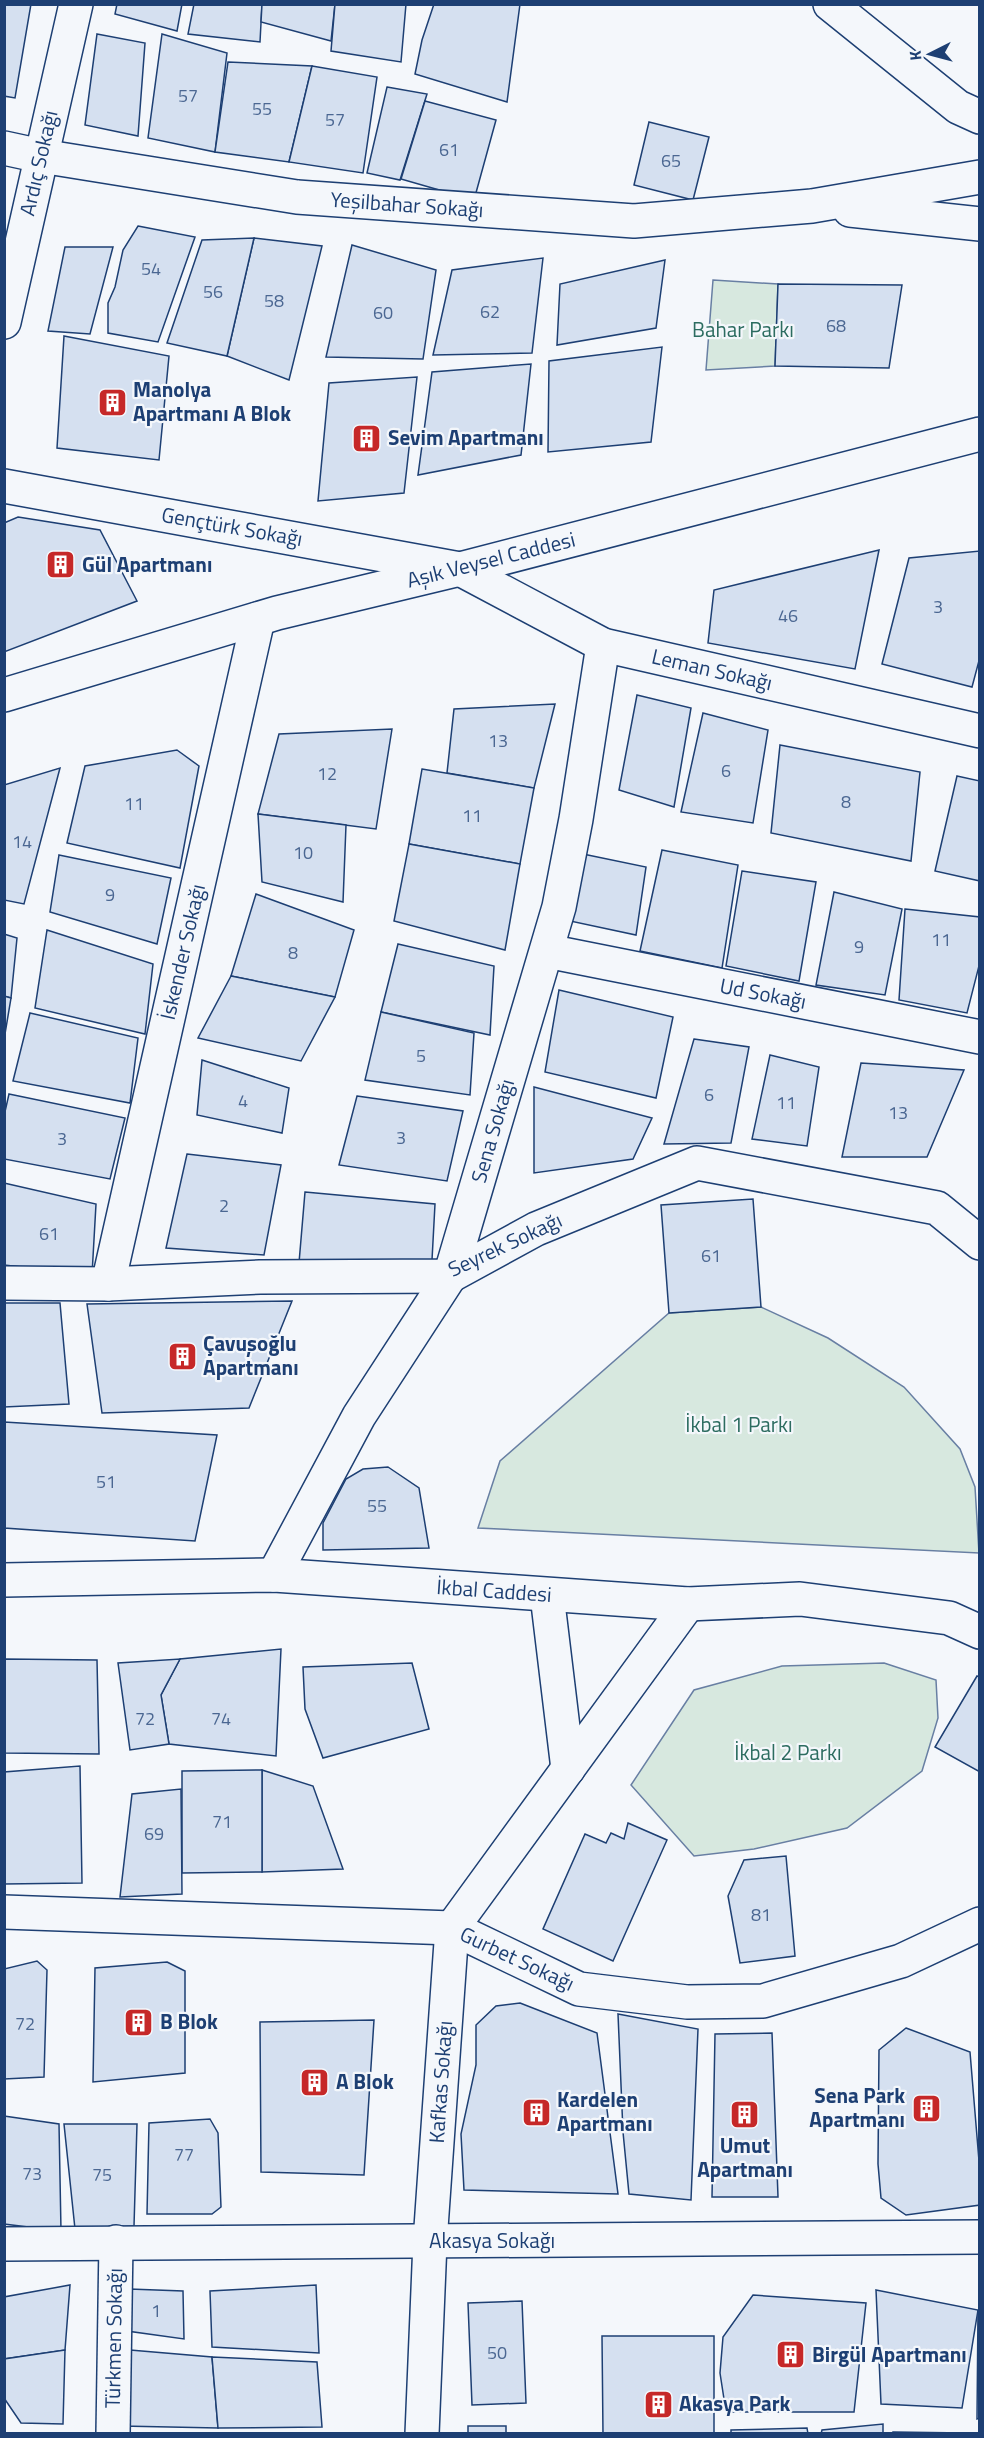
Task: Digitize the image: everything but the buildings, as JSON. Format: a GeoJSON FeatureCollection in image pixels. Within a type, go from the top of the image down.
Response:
{"type":"FeatureCollection","features":[{"type":"Feature","properties":{"kind":"street","name":"Ardıç Sokağı"},"geometry":{"type":"LineString","coordinates":[[4,322],[76,4]]}},
{"type":"Feature","properties":{"kind":"street"},"geometry":{"type":"LineString","coordinates":[[830,4],[969,112],[980,139]]}},
{"type":"Feature","properties":{"kind":"street","name":"Yeşilbahar Sokağı"},"geometry":{"type":"LineString","coordinates":[[4,148],[297,197],[634,221],[812,206],[980,177]]}},
{"type":"Feature","properties":{"kind":"street","name":"Yeşilbahar Sokağı"},"geometry":{"type":"LineString","coordinates":[[812,206],[980,224]]}},
{"type":"Feature","properties":{"kind":"street","name":"Aşık Veysel Caddesi"},"geometry":{"type":"LineString","coordinates":[[4,696],[277,613],[460,569],[980,434]]}},
{"type":"Feature","properties":{"kind":"street","name":"Gençtürk Sokağı"},"geometry":{"type":"LineString","coordinates":[[4,486],[460,569]]}},
{"type":"Feature","properties":{"kind":"street","name":"Leman Sokağı"},"geometry":{"type":"LineString","coordinates":[[460,569],[603,645],[980,731]]}},
{"type":"Feature","properties":{"kind":"street","name":"İskender Sokağı"},"geometry":{"type":"LineString","coordinates":[[108,1284],[258,619]]}},
{"type":"Feature","properties":{"kind":"street","name":"Sena Sokağı"},"geometry":{"type":"LineString","coordinates":[[273,1575],[359,1416],[450,1276],[560,907],[603,645]]}},
{"type":"Feature","properties":{"kind":"street","name":"Ud Sokağı"},"geometry":{"type":"LineString","coordinates":[[547,951],[980,1037]]}},
{"type":"Feature","properties":{"kind":"street","name":"Seyrek Sokağı"},"geometry":{"type":"LineString","coordinates":[[4,1282],[108,1284],[260,1277],[450,1276],[536,1229],[697,1163],[937,1208],[980,1243]]}},
{"type":"Feature","properties":{"kind":"street","name":"İkbal Caddesi"},"geometry":{"type":"LineString","coordinates":[[4,1580],[273,1575],[688,1604],[800,1599],[949,1618],[980,1632]]}},
{"type":"Feature","properties":{"kind":"street"},"geometry":{"type":"LineString","coordinates":[[547,1594],[568,1769]]}},
{"type":"Feature","properties":{"kind":"street"},"geometry":{"type":"LineString","coordinates":[[452,1928],[688,1604]]}},
{"type":"Feature","properties":{"kind":"street","name":"Gurbet Sokağı"},"geometry":{"type":"LineString","coordinates":[[4,1912],[452,1928],[579,1989],[687,2002],[763,2001],[901,1961],[980,1924]]}},
{"type":"Feature","properties":{"kind":"street","name":"Kafkas Sokağı"},"geometry":{"type":"LineString","coordinates":[[422,2433],[430,2242],[452,1928]]}},
{"type":"Feature","properties":{"kind":"street","name":"Akasya Sokağı"},"geometry":{"type":"LineString","coordinates":[[4,2244],[980,2237]]}},
{"type":"Feature","properties":{"kind":"street","name":"Türkmen Sokağı"},"geometry":{"type":"LineString","coordinates":[[113,2433],[116,2242]]}},
{"type":"Feature","properties":{"kind":"green space","name":"Bahar Parkı"},"geometry":{"type":"Polygon","coordinates":[[[713,280],[778,284],[775,366],[706,370],[713,280]]]}},
{"type":"Feature","properties":{"kind":"green space","name":"İkbal 1 Parkı"},"geometry":{"type":"Polygon","coordinates":[[[761,1307],[828,1338],[904,1387],[960,1449],[975,1487],[979,1553],[478,1528],[500,1461],[669,1313],[761,1307]]]}},
{"type":"Feature","properties":{"kind":"green space","name":"İkbal 2 Parkı"},"geometry":{"type":"Polygon","coordinates":[[[884,1663],[936,1680],[938,1718],[922,1771],[847,1828],[754,1849],[694,1856],[631,1785],[694,1690],[782,1666],[884,1663]]]}},
{"type":"Feature","properties":{"kind":"place","name":"Manolya Apartmanı A Blok"},"geometry":{"type":"Point","coordinates":[112,402]}},
{"type":"Feature","properties":{"kind":"place","name":"Sevim Apartmanı"},"geometry":{"type":"Point","coordinates":[367,438]}},
{"type":"Feature","properties":{"kind":"place","name":"Gül Apartmanı"},"geometry":{"type":"Point","coordinates":[61,565]}},
{"type":"Feature","properties":{"kind":"place","name":"Çavuşoğlu Apartmanı"},"geometry":{"type":"Point","coordinates":[182,1356]}},
{"type":"Feature","properties":{"kind":"place","name":"B Blok"},"geometry":{"type":"Point","coordinates":[139,2022]}},
{"type":"Feature","properties":{"kind":"place","name":"A Blok"},"geometry":{"type":"Point","coordinates":[315,2082]}},
{"type":"Feature","properties":{"kind":"place","name":"Sena Park Apartmanı"},"geometry":{"type":"Point","coordinates":[926,2108]}},
{"type":"Feature","properties":{"kind":"place","name":"Kardelen Apartmanı"},"geometry":{"type":"Point","coordinates":[536,2112]}},
{"type":"Feature","properties":{"kind":"place","name":"Umut Apartmanı"},"geometry":{"type":"Point","coordinates":[745,2115]}},
{"type":"Feature","properties":{"kind":"place","name":"Birgül Apartmanı"},"geometry":{"type":"Point","coordinates":[791,2355]}},
{"type":"Feature","properties":{"kind":"place","name":"Akasya Park"},"geometry":{"type":"Point","coordinates":[658,2404]}}]}
